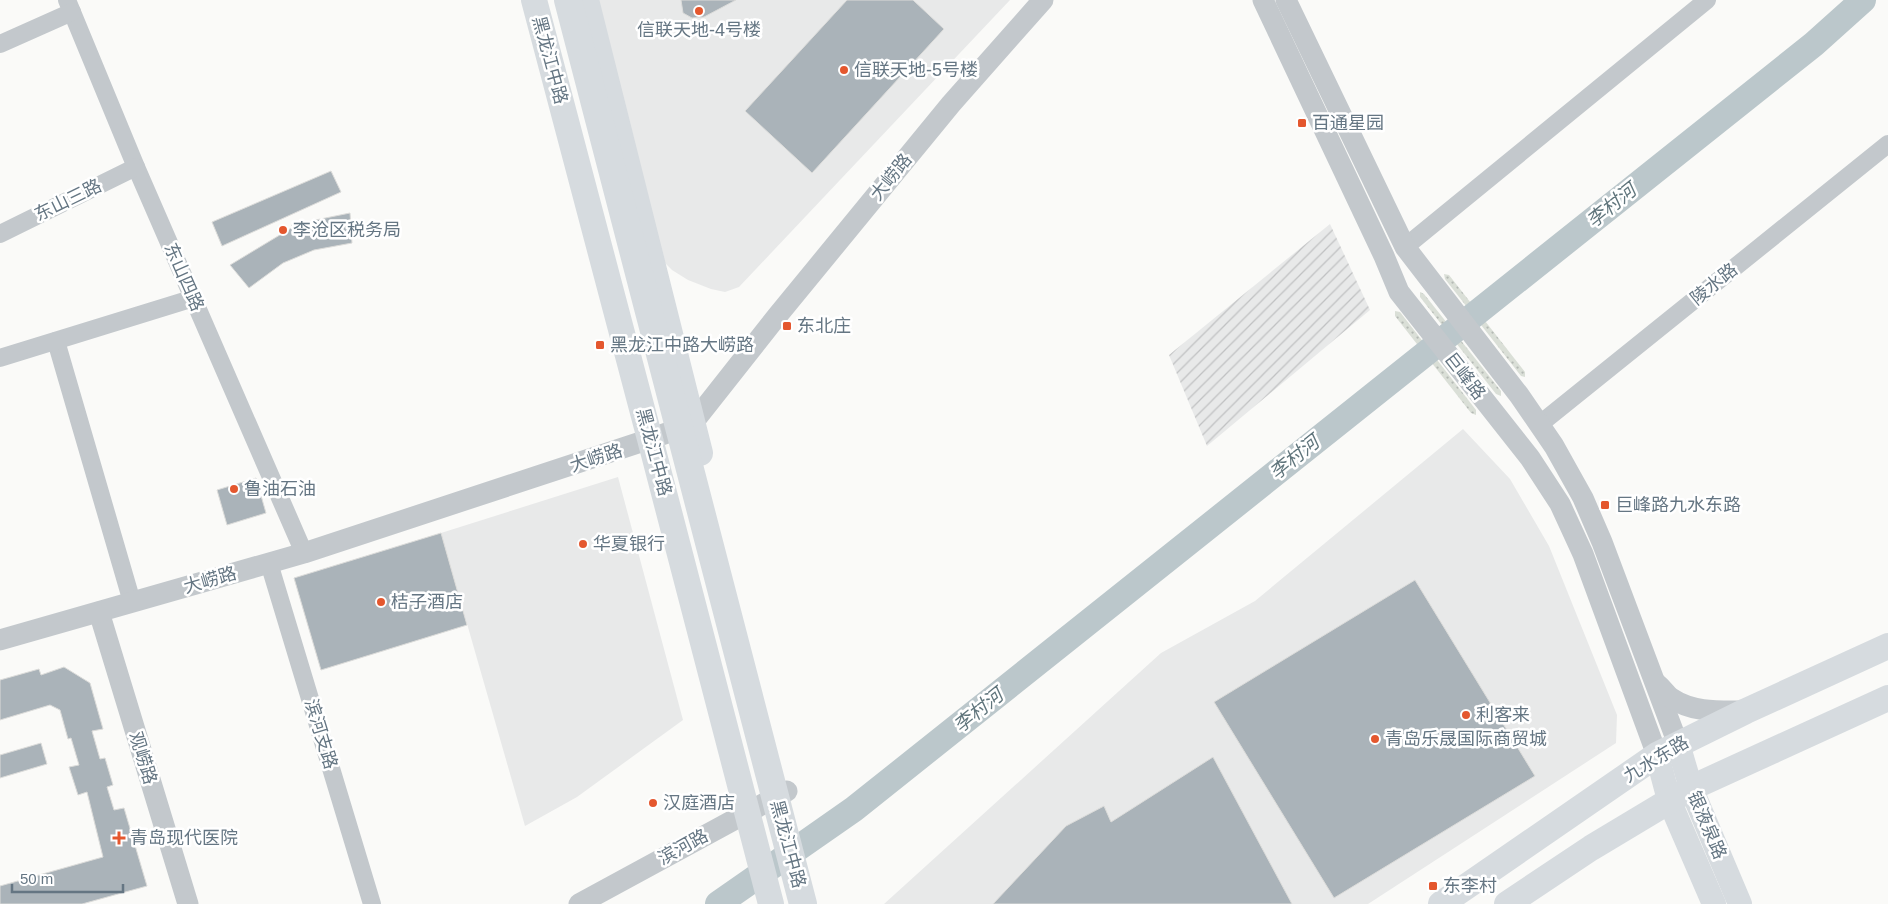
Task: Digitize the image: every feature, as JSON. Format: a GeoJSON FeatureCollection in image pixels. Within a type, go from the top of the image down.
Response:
{"type":"FeatureCollection","features":[{"type":"Feature","properties":{"kind":"highway","name":"黑龙江中路"},"geometry":{"type":"LineString","coordinates":[[550,0],[784,904]]}},
{"type":"Feature","properties":{"kind":"highway","name":"黑龙江中路"},"geometry":{"type":"LineString","coordinates":[[568,0],[803,904]]}},
{"type":"Feature","properties":{"kind":"main road","name":"黑龙江中路"},"geometry":{"type":"LineString","coordinates":[[534,0],[771,904]]}},
{"type":"Feature","properties":{"kind":"main road","name":"黑龙江中路"},"geometry":{"type":"LineString","coordinates":[[586,0],[692,424],[816,904]]}},
{"type":"Feature","properties":{"kind":"main road","name":"九水东路"},"geometry":{"type":"LineString","coordinates":[[1441,904],[1668,749],[1888,646]]}},
{"type":"Feature","properties":{"kind":"main road"},"geometry":{"type":"LineString","coordinates":[[1508,904],[1591,848],[1680,794],[1888,698]]}},
{"type":"Feature","properties":{"kind":"main road","name":"银液泉路"},"geometry":{"type":"LineString","coordinates":[[1668,749],[1714,904]]}},
{"type":"Feature","properties":{"kind":"main road","name":"银液泉路"},"geometry":{"type":"LineString","coordinates":[[1680,794],[1740,904]]}},
{"type":"Feature","properties":{"kind":"street","name":"大崂路"},"geometry":{"type":"LineString","coordinates":[[0,640],[304,553],[650,440],[692,424],[774,320],[951,104],[1044,0]]}},
{"type":"Feature","properties":{"kind":"street","name":"巨峰路"},"geometry":{"type":"LineString","coordinates":[[1263,0],[1399,292],[1530,458],[1560,504],[1668,749]]}},
{"type":"Feature","properties":{"kind":"street","name":"巨峰路"},"geometry":{"type":"LineString","coordinates":[[1286,0],[1405,248],[1540,424],[1583,498],[1602,542],[1655,682],[1668,749]]}},
{"type":"Feature","properties":{"kind":"street"},"geometry":{"type":"LineString","coordinates":[[1405,248],[1708,0]]}},
{"type":"Feature","properties":{"kind":"street"},"geometry":{"type":"LineString","coordinates":[[0,44],[69,6]]}},
{"type":"Feature","properties":{"kind":"street","name":"东山四路"},"geometry":{"type":"LineString","coordinates":[[69,6],[136,167],[304,553]]}},
{"type":"Feature","properties":{"kind":"street","name":"陵水路"},"geometry":{"type":"LineString","coordinates":[[1540,424],[1888,144]]}},
{"type":"Feature","properties":{"kind":"street","name":"东山三路"},"geometry":{"type":"LineString","coordinates":[[0,234],[136,167]]}},
{"type":"Feature","properties":{"kind":"street"},"geometry":{"type":"LineString","coordinates":[[0,358],[194,298]]}},
{"type":"Feature","properties":{"kind":"street"},"geometry":{"type":"LineString","coordinates":[[56,341],[132,602]]}},
{"type":"Feature","properties":{"kind":"street","name":"滨河支路"},"geometry":{"type":"LineString","coordinates":[[269,563],[372,904]]}},
{"type":"Feature","properties":{"kind":"street","name":"观崂路"},"geometry":{"type":"LineString","coordinates":[[98,612],[188,904]]}},
{"type":"Feature","properties":{"kind":"street"},"geometry":{"type":"LineString","coordinates":[[1655,682],[1671,698],[1689,707],[1706,710],[1746,711]]}},
{"type":"Feature","properties":{"kind":"street","name":"滨河路"},"geometry":{"type":"LineString","coordinates":[[579,904],[787,791]]}},
{"type":"Feature","properties":{"kind":"shaded area"},"geometry":{"type":"Polygon","coordinates":[[[594,0],[1010,0],[739,287],[725,292],[688,280],[672,270],[664,262],[594,0]]]}},
{"type":"Feature","properties":{"kind":"shaded area"},"geometry":{"type":"Polygon","coordinates":[[[1330,224],[1370,310],[1207,446],[1169,355],[1330,224]]]}},
{"type":"Feature","properties":{"kind":"shaded area"},"geometry":{"type":"Polygon","coordinates":[[[1444,274],[1449,275],[1525,372],[1525,377],[1521,376],[1445,279],[1444,274]]]}},
{"type":"Feature","properties":{"kind":"shaded area"},"geometry":{"type":"Polygon","coordinates":[[[1420,292],[1424,294],[1501,391],[1501,396],[1496,394],[1420,297],[1420,292]]]}},
{"type":"Feature","properties":{"kind":"shaded area"},"geometry":{"type":"Polygon","coordinates":[[[1395,311],[1400,312],[1476,410],[1476,415],[1471,413],[1395,316],[1395,311]]]}},
{"type":"Feature","properties":{"kind":"shaded area"},"geometry":{"type":"Polygon","coordinates":[[[1463,429],[1510,479],[1549,546],[1617,715],[1616,743],[1368,904],[884,904],[1161,653],[1255,601],[1463,429]]]}},
{"type":"Feature","properties":{"kind":"shaded area"},"geometry":{"type":"Polygon","coordinates":[[[618,477],[683,720],[577,797],[525,826],[441,533],[618,477]]]}},
{"type":"Feature","properties":{"kind":"building","name":"信联天地-4号楼"},"geometry":{"type":"Polygon","coordinates":[[[681,0],[736,0],[704,17],[692,18],[683,13],[681,0]]]}},
{"type":"Feature","properties":{"kind":"building","name":"信联天地-5号楼"},"geometry":{"type":"Polygon","coordinates":[[[847,0],[913,0],[944,29],[812,173],[745,111],[847,0]]]}},
{"type":"Feature","properties":{"kind":"building"},"geometry":{"type":"Polygon","coordinates":[[[331,171],[341,192],[222,246],[212,222],[331,171]]]}},
{"type":"Feature","properties":{"kind":"building"},"geometry":{"type":"Polygon","coordinates":[[[350,213],[352,243],[314,250],[283,263],[249,288],[230,265],[293,227],[291,225],[350,213]]]}},
{"type":"Feature","properties":{"kind":"building"},"geometry":{"type":"Polygon","coordinates":[[[256,478],[266,513],[227,525],[217,490],[256,478]]]}},
{"type":"Feature","properties":{"kind":"building","name":"桔子酒店"},"geometry":{"type":"Polygon","coordinates":[[[441,533],[467,625],[321,670],[294,578],[441,533]]]}},
{"type":"Feature","properties":{"kind":"building","name":"青岛乐晟国际商贸城"},"geometry":{"type":"Polygon","coordinates":[[[1415,580],[1535,776],[1334,898],[1214,702],[1415,580]]]}},
{"type":"Feature","properties":{"kind":"building"},"geometry":{"type":"Polygon","coordinates":[[[64,667],[90,683],[103,729],[92,731],[100,759],[105,758],[113,785],[107,787],[114,810],[124,808],[147,886],[82,904],[0,904],[0,886],[103,857],[87,792],[78,795],[69,767],[79,765],[71,738],[68,739],[60,710],[50,705],[0,720],[0,680],[39,669],[41,675],[64,667]]]}},
{"type":"Feature","properties":{"kind":"building"},"geometry":{"type":"Polygon","coordinates":[[[41,743],[47,764],[0,778],[0,755],[41,743]]]}},
{"type":"Feature","properties":{"kind":"building"},"geometry":{"type":"Polygon","coordinates":[[[1213,757],[1292,904],[993,904],[1066,826],[1104,806],[1111,822],[1213,757]]]}},
{"type":"Feature","properties":{"kind":"waterway","name":"李村河"},"geometry":{"type":"LineString","coordinates":[[718,904],[854,809],[1814,44],[1863,0]]}},
{"type":"Feature","properties":{"kind":"place","name":"信联天地-4号楼"},"geometry":{"type":"Point","coordinates":[699,11]}},
{"type":"Feature","properties":{"kind":"place","name":"信联天地-5号楼"},"geometry":{"type":"Point","coordinates":[844,70]}},
{"type":"Feature","properties":{"kind":"place","name":"百通星园"},"geometry":{"type":"Point","coordinates":[1302,123]}},
{"type":"Feature","properties":{"kind":"place","name":"李沧区税务局"},"geometry":{"type":"Point","coordinates":[283,230]}},
{"type":"Feature","properties":{"kind":"place","name":"东北庄"},"geometry":{"type":"Point","coordinates":[787,326]}},
{"type":"Feature","properties":{"kind":"place","name":"黑龙江中路大崂路"},"geometry":{"type":"Point","coordinates":[600,345]}},
{"type":"Feature","properties":{"kind":"place","name":"鲁油石油"},"geometry":{"type":"Point","coordinates":[234,489]}},
{"type":"Feature","properties":{"kind":"place","name":"巨峰路九水东路"},"geometry":{"type":"Point","coordinates":[1605,505]}},
{"type":"Feature","properties":{"kind":"place","name":"华夏银行"},"geometry":{"type":"Point","coordinates":[583,544]}},
{"type":"Feature","properties":{"kind":"place","name":"桔子酒店"},"geometry":{"type":"Point","coordinates":[381,602]}},
{"type":"Feature","properties":{"kind":"place","name":"利客来"},"geometry":{"type":"Point","coordinates":[1466,715]}},
{"type":"Feature","properties":{"kind":"place","name":"青岛乐晟国际商贸城"},"geometry":{"type":"Point","coordinates":[1375,739]}},
{"type":"Feature","properties":{"kind":"place","name":"汉庭酒店"},"geometry":{"type":"Point","coordinates":[653,803]}},
{"type":"Feature","properties":{"kind":"place","name":"青岛现代医院"},"geometry":{"type":"Point","coordinates":[119,838]}},
{"type":"Feature","properties":{"kind":"place","name":"东李村"},"geometry":{"type":"Point","coordinates":[1433,886]}}]}
